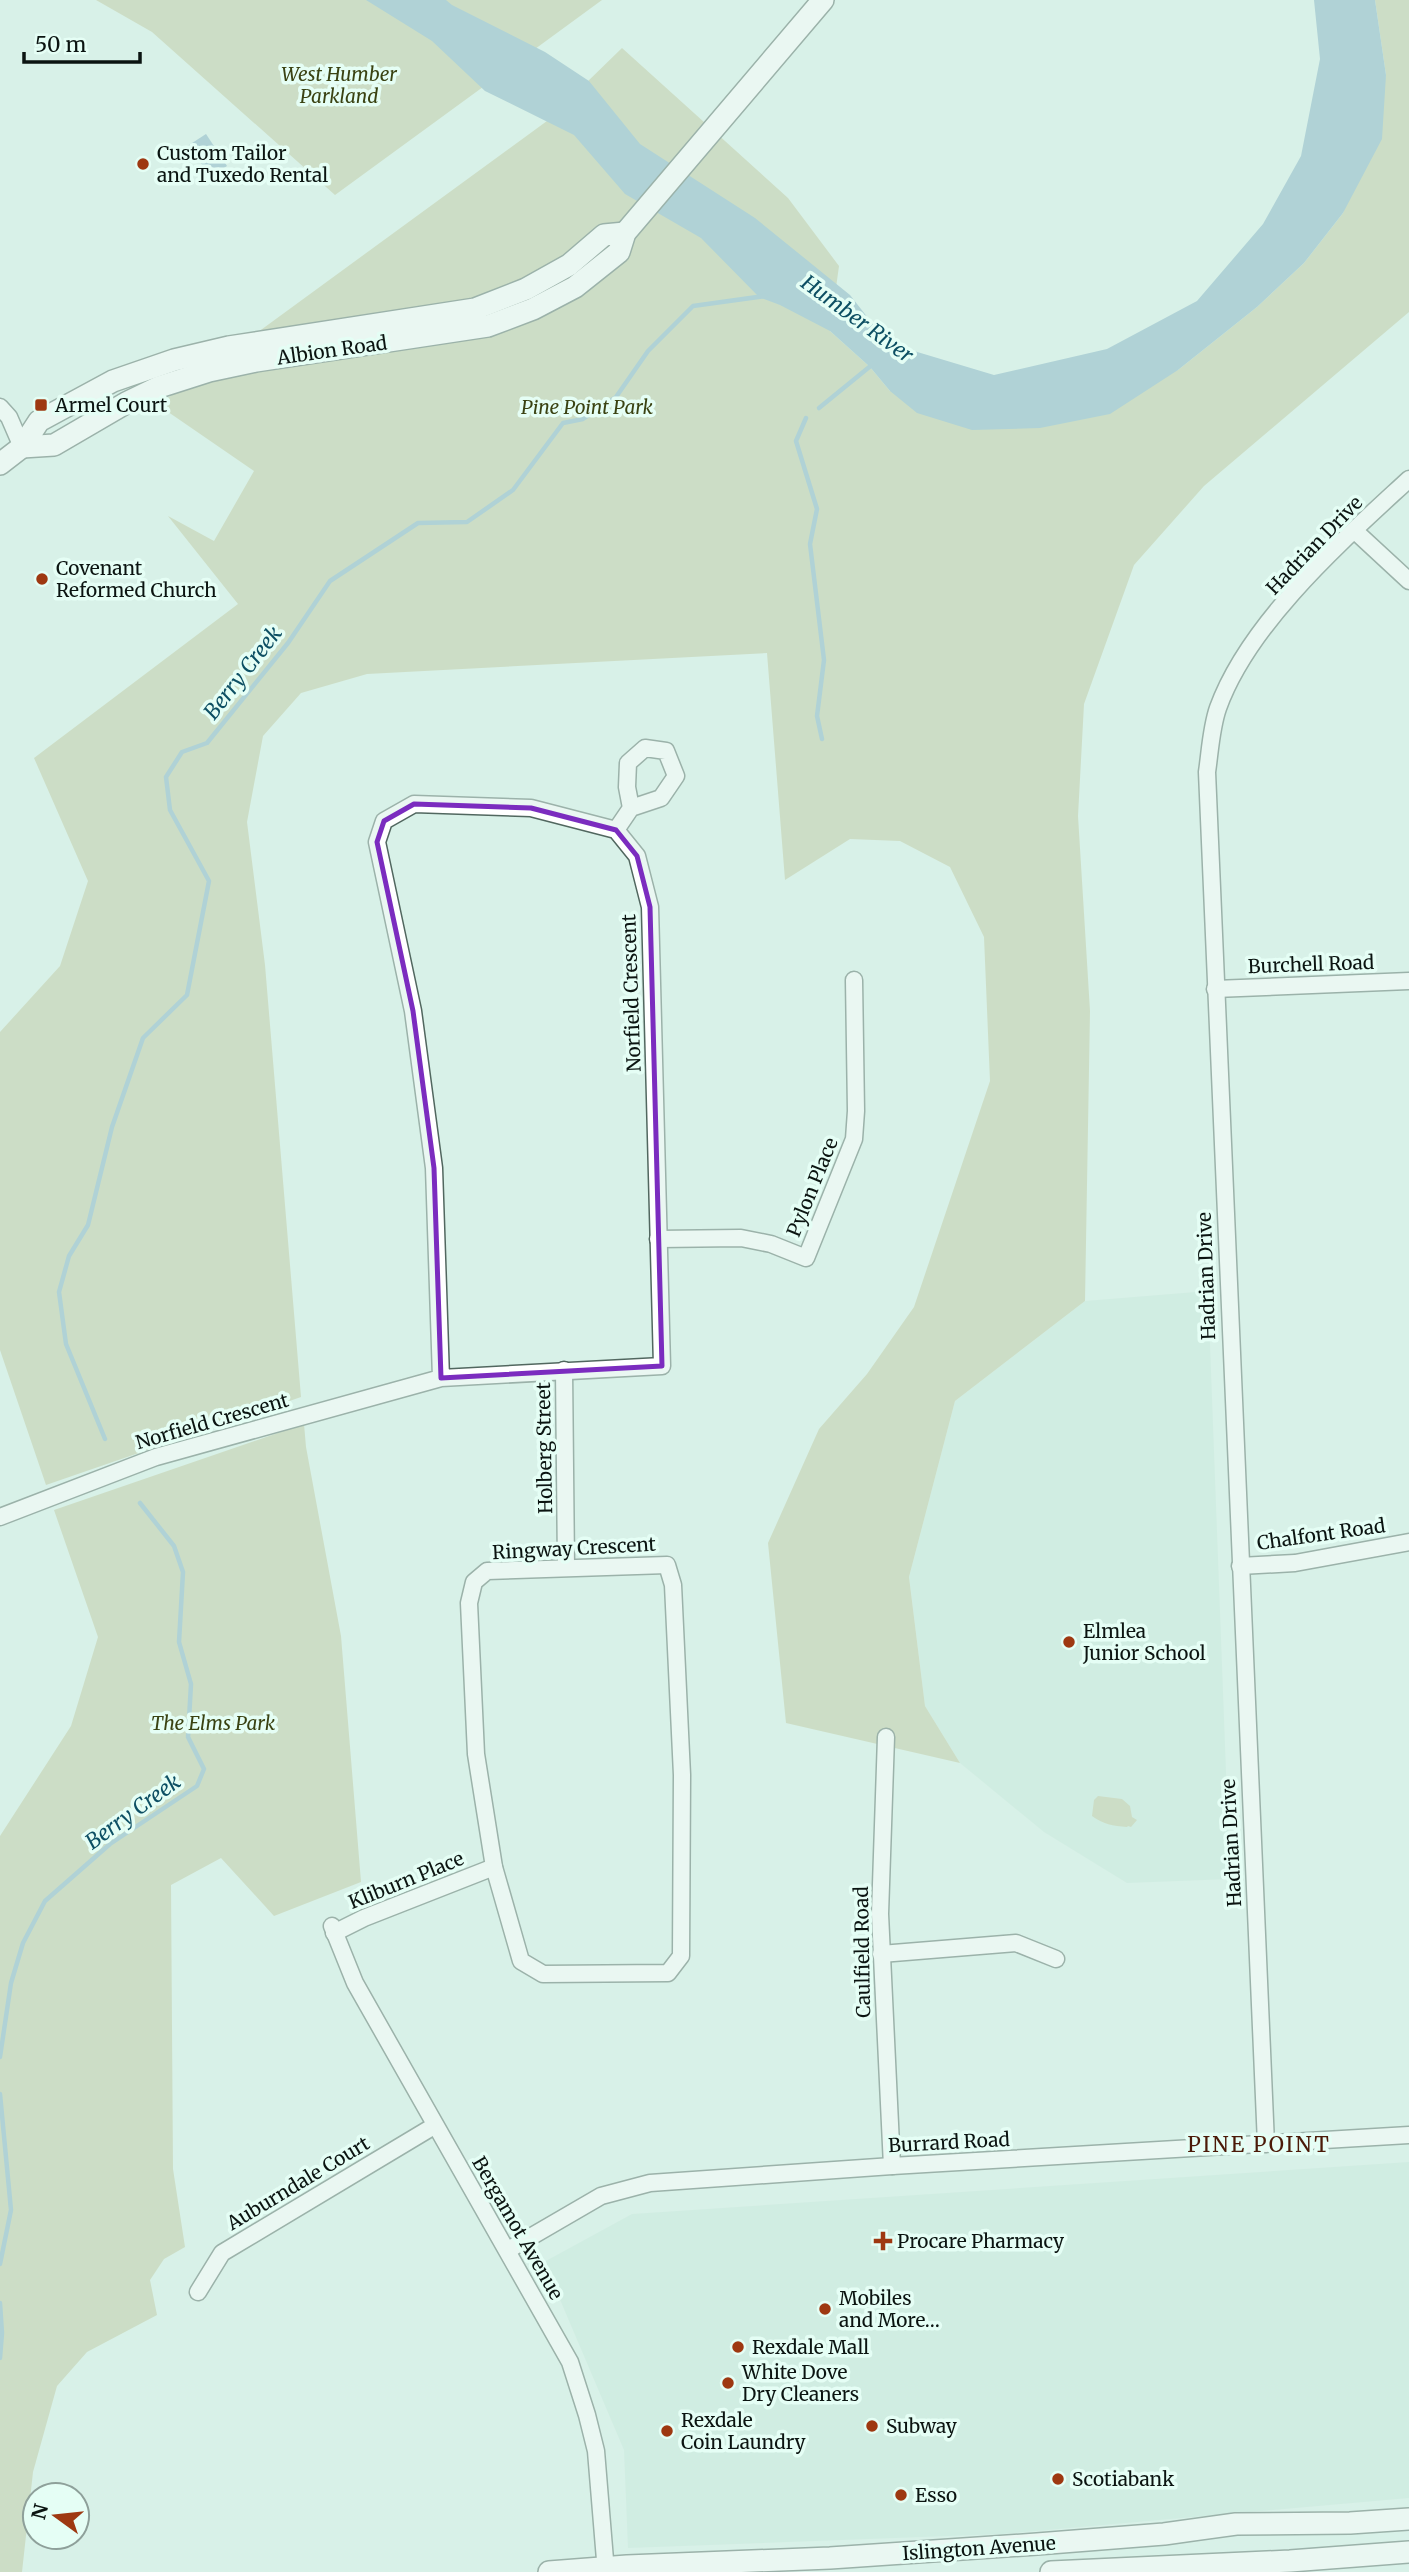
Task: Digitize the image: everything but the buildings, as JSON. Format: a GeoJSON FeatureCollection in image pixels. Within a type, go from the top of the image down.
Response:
{"type":"FeatureCollection","features":[{"type":"Feature","properties":{"kind":"main road","name":"Albion Road"},"geometry":{"type":"LineString","coordinates":[[0,464],[22,447],[39,421],[113,382],[174,360],[229,347],[475,309],[526,289],[558,271],[604,235],[625,233],[823,0]]}},
{"type":"Feature","properties":{"kind":"main road","name":"Islington Avenue"},"geometry":{"type":"LineString","coordinates":[[548,2572],[830,2558],[1037,2544],[1164,2534],[1236,2524],[1322,2524],[1409,2519]]}},
{"type":"Feature","properties":{"kind":"main road"},"geometry":{"type":"LineString","coordinates":[[1345,2564],[1350,2523]]}},
{"type":"Feature","properties":{"kind":"main road"},"geometry":{"type":"LineString","coordinates":[[1318,2565],[1322,2524]]}},
{"type":"Feature","properties":{"kind":"main road","name":"Islington Avenue"},"geometry":{"type":"LineString","coordinates":[[1051,2572],[1345,2564],[1409,2552]]}},
{"type":"Feature","properties":{"kind":"street"},"geometry":{"type":"LineString","coordinates":[[0,407],[9,417],[22,447]]}},
{"type":"Feature","properties":{"kind":"street","name":"Hadrian Drive"},"geometry":{"type":"LineString","coordinates":[[1266,2144],[1207,772],[1217,709],[1245,655],[1295,590],[1409,479]]}},
{"type":"Feature","properties":{"kind":"street"},"geometry":{"type":"LineString","coordinates":[[1355,531],[1409,581]]}},
{"type":"Feature","properties":{"kind":"street"},"geometry":{"type":"LineString","coordinates":[[441,1378],[434,1168],[413,1011],[377,842],[384,821],[414,804],[531,808],[616,830],[631,808]]}},
{"type":"Feature","properties":{"kind":"street","name":"Norfield Crescent"},"geometry":{"type":"LineString","coordinates":[[0,1517],[156,1457],[441,1378],[662,1366],[650,907],[638,856],[616,830]]}},
{"type":"Feature","properties":{"kind":"street","name":"Pylon Place"},"geometry":{"type":"LineString","coordinates":[[659,1239],[741,1238],[771,1244],[806,1258],[854,1139],[854,981]]}},
{"type":"Feature","properties":{"kind":"street","name":"Burchell Road"},"geometry":{"type":"LineString","coordinates":[[1215,989],[1409,981]]}},
{"type":"Feature","properties":{"kind":"street","name":"Holberg Street"},"geometry":{"type":"LineString","coordinates":[[564,1370],[566,1567]]}},
{"type":"Feature","properties":{"kind":"street","name":"Chalfont Road"},"geometry":{"type":"LineString","coordinates":[[1240,1566],[1295,1563],[1409,1542]]}},
{"type":"Feature","properties":{"kind":"street","name":"Ringway Crescent"},"geometry":{"type":"LineString","coordinates":[[667,1565],[673,1586],[680,1727],[681,1956],[668,1973],[543,1974],[521,1961],[494,1867],[476,1754],[469,1602],[474,1582],[487,1571],[566,1567],[667,1565]]}},
{"type":"Feature","properties":{"kind":"street","name":"Caulfield Road"},"geometry":{"type":"LineString","coordinates":[[886,1737],[880,1914],[892,2166]]}},
{"type":"Feature","properties":{"kind":"street","name":"Kliburn Place"},"geometry":{"type":"LineString","coordinates":[[333,1929],[494,1867]]}},
{"type":"Feature","properties":{"kind":"street","name":"Bergamot Avenue"},"geometry":{"type":"LineString","coordinates":[[333,1929],[355,1983],[570,2362],[596,2451],[606,2570]]}},
{"type":"Feature","properties":{"kind":"street"},"geometry":{"type":"LineString","coordinates":[[881,1954],[1016,1943],[1056,1959]]}},
{"type":"Feature","properties":{"kind":"street","name":"Auburndale Court"},"geometry":{"type":"LineString","coordinates":[[198,2292],[222,2253],[434,2126]]}},
{"type":"Feature","properties":{"kind":"street","name":"Burrard Road"},"geometry":{"type":"LineString","coordinates":[[508,2250],[601,2196],[650,2183],[1409,2135]]}},
{"type":"Feature","properties":{"kind":"highlighted area"},"geometry":{"type":"Polygon","coordinates":[[[414,804],[531,808],[616,830],[637,856],[650,907],[662,1366],[441,1378],[434,1168],[413,1011],[377,842],[384,821],[414,804]]]}},
{"type":"Feature","properties":{"kind":"shaded area","name":"Elmlea Junior School"},"geometry":{"type":"Polygon","coordinates":[[[1208,1291],[1230,1879],[1127,1883],[1044,1832],[960,1763],[925,1706],[909,1577],[955,1401],[1085,1301],[1208,1291]]]}},
{"type":"Feature","properties":{"kind":"shaded area"},"geometry":{"type":"Polygon","coordinates":[[[1409,2162],[1409,2498],[1002,2534],[628,2548],[624,2450],[544,2262],[632,2214],[1409,2162]]]}},
{"type":"Feature","properties":{"kind":"green space","name":"West Humber Parkland"},"geometry":{"type":"Polygon","coordinates":[[[96,0],[602,0],[335,195],[152,32],[96,0]]]}},
{"type":"Feature","properties":{"kind":"green space","name":"Pine Point Park"},"geometry":{"type":"Polygon","coordinates":[[[1375,0],[1409,0],[1409,312],[1204,486],[1134,565],[1084,704],[1078,816],[1090,1011],[1085,1301],[955,1401],[909,1577],[925,1706],[960,1763],[786,1723],[768,1543],[819,1429],[867,1374],[914,1307],[990,1081],[984,937],[950,867],[900,841],[850,839],[785,880],[767,653],[367,674],[301,693],[263,736],[247,822],[265,965],[301,1397],[46,1485],[0,1350],[0,1032],[60,966],[88,881],[34,758],[238,604],[168,516],[214,541],[254,471],[158,405],[547,121],[622,48],[788,198],[839,266],[830,331],[870,367],[890,391],[1178,370],[1257,307],[1304,263],[1343,213],[1386,75],[1375,0]]]}},
{"type":"Feature","properties":{"kind":"green space","name":"The Elms Park"},"geometry":{"type":"Polygon","coordinates":[[[304,1424],[341,1636],[361,1882],[274,1916],[221,1858],[171,1885],[173,2169],[185,2247],[164,2259],[150,2280],[157,2315],[87,2352],[57,2386],[32,2481],[21,2481],[21,2551],[24,2551],[22,2572],[0,2572],[0,1836],[71,1726],[98,1637],[54,1510],[304,1424]]]}},
{"type":"Feature","properties":{"kind":"green space"},"geometry":{"type":"Polygon","coordinates":[[[1098,1796],[1122,1799],[1130,1806],[1132,1817],[1137,1820],[1131,1827],[1127,1827],[1096,1819],[1092,1816],[1094,1800],[1098,1796]]]}},
{"type":"Feature","properties":{"kind":"water","name":"Humber River"},"geometry":{"type":"Polygon","coordinates":[[[366,0],[446,0],[545,52],[589,81],[640,144],[755,218],[850,295],[879,332],[904,348],[994,375],[1107,349],[1197,301],[1263,224],[1301,156],[1320,59],[1314,0],[1375,0],[1386,75],[1382,139],[1343,213],[1304,263],[1257,307],[1178,370],[1110,414],[1040,428],[972,430],[917,413],[890,391],[870,367],[830,331],[759,297],[701,238],[625,194],[574,135],[485,91],[432,41],[366,0]]]}},
{"type":"Feature","properties":{"kind":"water"},"geometry":{"type":"Polygon","coordinates":[[[206,134],[227,166],[210,177],[189,145],[206,134]]]}},
{"type":"Feature","properties":{"kind":"waterway","name":"Berry Creek"},"geometry":{"type":"LineString","coordinates":[[105,1439],[66,1344],[59,1292],[69,1256],[88,1225],[112,1127],[143,1038],[187,995],[209,881],[170,810],[166,777],[182,752],[207,743],[288,643],[330,581],[418,523],[467,522],[513,490],[563,423],[583,419],[616,397],[648,351],[693,306],[765,296]]}},
{"type":"Feature","properties":{"kind":"waterway"},"geometry":{"type":"LineString","coordinates":[[819,408],[873,364]]}},
{"type":"Feature","properties":{"kind":"waterway"},"geometry":{"type":"LineString","coordinates":[[806,418],[796,441],[817,509],[810,544],[824,660],[817,716],[822,739]]}},
{"type":"Feature","properties":{"kind":"waterway","name":"Berry Creek"},"geometry":{"type":"LineString","coordinates":[[0,2057],[11,1983],[23,1943],[45,1901],[110,1844],[197,1786],[204,1769],[188,1737],[191,1684],[179,1642],[183,1572],[174,1546],[140,1503]]}},
{"type":"Feature","properties":{"kind":"waterway","name":"Berry Creek"},"geometry":{"type":"LineString","coordinates":[[0,2094],[11,2210],[0,2264]]}},
{"type":"Feature","properties":{"kind":"waterway","name":"Berry Creek"},"geometry":{"type":"LineString","coordinates":[[0,2303],[0,2358]]}},
{"type":"Feature","properties":{"kind":"place","name":"Custom Tailor and Tuxedo Rental"},"geometry":{"type":"Point","coordinates":[143,164]}},
{"type":"Feature","properties":{"kind":"place","name":"Armel Court"},"geometry":{"type":"Point","coordinates":[41,405]}},
{"type":"Feature","properties":{"kind":"place","name":"Covenant Reformed Church"},"geometry":{"type":"Point","coordinates":[42,579]}},
{"type":"Feature","properties":{"kind":"place","name":"Elmlea Junior School"},"geometry":{"type":"Point","coordinates":[1069,1642]}},
{"type":"Feature","properties":{"kind":"place","name":"Procare Pharmacy"},"geometry":{"type":"Point","coordinates":[883,2241]}},
{"type":"Feature","properties":{"kind":"place","name":"Mobiles and More…"},"geometry":{"type":"Point","coordinates":[825,2309]}},
{"type":"Feature","properties":{"kind":"place","name":"Rexdale Mall"},"geometry":{"type":"Point","coordinates":[738,2347]}},
{"type":"Feature","properties":{"kind":"place","name":"White Dove Dry Cleaners"},"geometry":{"type":"Point","coordinates":[728,2383]}},
{"type":"Feature","properties":{"kind":"place","name":"Subway"},"geometry":{"type":"Point","coordinates":[872,2426]}},
{"type":"Feature","properties":{"kind":"place","name":"Rexdale Coin Laundry"},"geometry":{"type":"Point","coordinates":[667,2431]}},
{"type":"Feature","properties":{"kind":"place","name":"Scotiabank"},"geometry":{"type":"Point","coordinates":[1058,2479]}},
{"type":"Feature","properties":{"kind":"place","name":"Esso"},"geometry":{"type":"Point","coordinates":[901,2495]}},
{"type":"Feature","properties":{"kind":"district","name":"PINE POINT"},"geometry":{"type":"Point","coordinates":[1259,2145]}}]}
